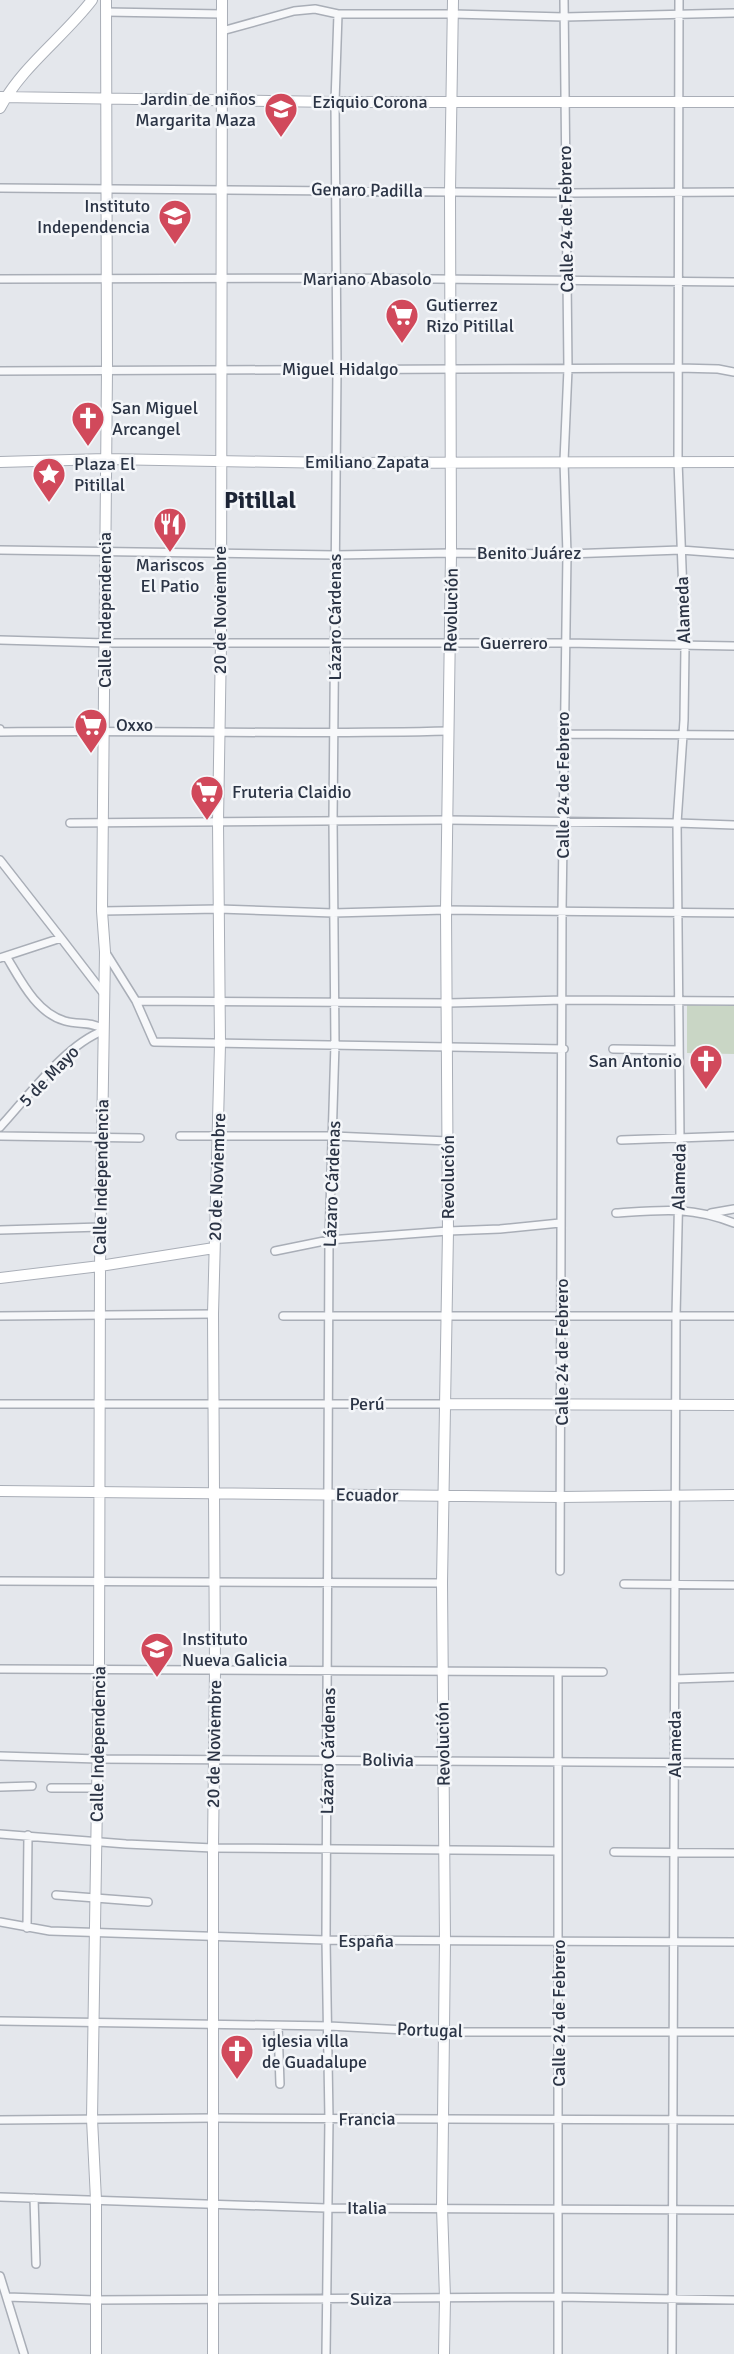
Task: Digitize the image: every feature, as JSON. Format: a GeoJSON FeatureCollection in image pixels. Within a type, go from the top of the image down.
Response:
{"type":"FeatureCollection","features":[{"type":"Feature","properties":{"kind":"street"},"geometry":{"type":"LineString","coordinates":[[2,101],[92,0]]}},
{"type":"Feature","properties":{"kind":"street","name":"Calle Independencia"},"geometry":{"type":"LineString","coordinates":[[96,2354],[96,2200],[92,2119],[105,952],[102,911],[106,643],[106,0]]}},
{"type":"Feature","properties":{"kind":"street","name":"20 de Noviembre"},"geometry":{"type":"LineString","coordinates":[[213,2354],[213,1314],[220,1044],[218,822],[221,642],[222,0]]}},
{"type":"Feature","properties":{"kind":"street","name":"Revolución"},"geometry":{"type":"LineString","coordinates":[[444,2354],[442,1583],[448,1231],[446,910],[451,553],[450,191],[453,0]]}},
{"type":"Feature","properties":{"kind":"street","name":"Calle 24 de Febrero"},"geometry":{"type":"LineString","coordinates":[[561,1571],[563,1316],[560,1223],[564,1049],[562,911],[567,554],[564,461],[568,369],[564,0]]}},
{"type":"Feature","properties":{"kind":"street","name":"Alameda"},"geometry":{"type":"LineString","coordinates":[[672,2354],[676,1316],[680,1139],[677,823],[685,647],[678,461],[679,0]]}},
{"type":"Feature","properties":{"kind":"street"},"geometry":{"type":"LineString","coordinates":[[222,31],[294,11],[315,9],[338,14],[564,17],[734,13]]}},
{"type":"Feature","properties":{"kind":"street"},"geometry":{"type":"LineString","coordinates":[[106,12],[222,14]]}},
{"type":"Feature","properties":{"kind":"street","name":"Lázaro Cárdenas"},"geometry":{"type":"LineString","coordinates":[[326,2354],[329,2119],[326,1940],[330,1240],[335,1044],[335,102],[338,14]]}},
{"type":"Feature","properties":{"kind":"street","name":"Eziquio Corona"},"geometry":{"type":"LineString","coordinates":[[2,101],[734,102]]}},
{"type":"Feature","properties":{"kind":"street","name":"Genaro Padilla"},"geometry":{"type":"LineString","coordinates":[[0,188],[734,192]]}},
{"type":"Feature","properties":{"kind":"street","name":"Mariano Abasolo"},"geometry":{"type":"LineString","coordinates":[[0,279],[336,278],[734,282]]}},
{"type":"Feature","properties":{"kind":"street","name":"Miguel Hidalgo"},"geometry":{"type":"LineString","coordinates":[[0,371],[679,368],[734,372]]}},
{"type":"Feature","properties":{"kind":"street","name":"Emiliano Zapata"},"geometry":{"type":"LineString","coordinates":[[0,462],[105,459],[335,463],[734,462]]}},
{"type":"Feature","properties":{"kind":"street","name":"Benito Juárez"},"geometry":{"type":"LineString","coordinates":[[0,550],[221,555],[567,554],[681,550],[734,554]]}},
{"type":"Feature","properties":{"kind":"street","name":"Guerrero"},"geometry":{"type":"LineString","coordinates":[[0,640],[106,643],[565,643],[734,646]]}},
{"type":"Feature","properties":{"kind":"street"},"geometry":{"type":"LineString","coordinates":[[1,731],[335,734],[449,731]]}},
{"type":"Feature","properties":{"kind":"street"},"geometry":{"type":"LineString","coordinates":[[564,734],[734,735]]}},
{"type":"Feature","properties":{"kind":"street"},"geometry":{"type":"LineString","coordinates":[[70,823],[447,820],[734,825]]}},
{"type":"Feature","properties":{"kind":"street"},"geometry":{"type":"LineString","coordinates":[[0,860],[104,994]]}},
{"type":"Feature","properties":{"kind":"street"},"geometry":{"type":"LineString","coordinates":[[102,911],[219,909],[333,913],[446,910],[734,913]]}},
{"type":"Feature","properties":{"kind":"street"},"geometry":{"type":"LineString","coordinates":[[61,939],[3,957],[24,987],[47,1012],[65,1021],[88,1022],[103,1030]]}},
{"type":"Feature","properties":{"kind":"street"},"geometry":{"type":"LineString","coordinates":[[105,952],[136,1001],[154,1042],[564,1049]]}},
{"type":"Feature","properties":{"kind":"street"},"geometry":{"type":"LineString","coordinates":[[136,1001],[734,1001]]}},
{"type":"Feature","properties":{"kind":"street","name":"5 de Mayo"},"geometry":{"type":"LineString","coordinates":[[0,1127],[70,1051],[87,1037],[103,1030]]}},
{"type":"Feature","properties":{"kind":"street"},"geometry":{"type":"LineString","coordinates":[[613,1049],[679,1050]]}},
{"type":"Feature","properties":{"kind":"street"},"geometry":{"type":"LineString","coordinates":[[0,1136],[140,1138]]}},
{"type":"Feature","properties":{"kind":"street"},"geometry":{"type":"LineString","coordinates":[[180,1136],[333,1136],[448,1141]]}},
{"type":"Feature","properties":{"kind":"street"},"geometry":{"type":"LineString","coordinates":[[621,1140],[734,1136]]}},
{"type":"Feature","properties":{"kind":"street"},"geometry":{"type":"LineString","coordinates":[[616,1213],[678,1209],[710,1213],[734,1223]]}},
{"type":"Feature","properties":{"kind":"street"},"geometry":{"type":"LineString","coordinates":[[710,1213],[734,1209]]}},
{"type":"Feature","properties":{"kind":"street"},"geometry":{"type":"LineString","coordinates":[[275,1251],[330,1240],[560,1223]]}},
{"type":"Feature","properties":{"kind":"street"},"geometry":{"type":"LineString","coordinates":[[0,1230],[101,1227]]}},
{"type":"Feature","properties":{"kind":"street"},"geometry":{"type":"LineString","coordinates":[[0,1278],[215,1248]]}},
{"type":"Feature","properties":{"kind":"street"},"geometry":{"type":"LineString","coordinates":[[0,1316],[213,1314]]}},
{"type":"Feature","properties":{"kind":"street"},"geometry":{"type":"LineString","coordinates":[[284,1316],[734,1315]]}},
{"type":"Feature","properties":{"kind":"street","name":"Perú"},"geometry":{"type":"LineString","coordinates":[[0,1404],[101,1402],[734,1405]]}},
{"type":"Feature","properties":{"kind":"street","name":"Ecuador"},"geometry":{"type":"LineString","coordinates":[[0,1492],[561,1497],[734,1495]]}},
{"type":"Feature","properties":{"kind":"street"},"geometry":{"type":"LineString","coordinates":[[0,1581],[442,1583]]}},
{"type":"Feature","properties":{"kind":"street"},"geometry":{"type":"LineString","coordinates":[[624,1584],[734,1585]]}},
{"type":"Feature","properties":{"kind":"street"},"geometry":{"type":"LineString","coordinates":[[0,1669],[603,1672]]}},
{"type":"Feature","properties":{"kind":"street","name":"Calle 24 de Febrero"},"geometry":{"type":"LineString","coordinates":[[558,1673],[558,2354]]}},
{"type":"Feature","properties":{"kind":"street"},"geometry":{"type":"LineString","coordinates":[[675,1678],[734,1677]]}},
{"type":"Feature","properties":{"kind":"street","name":"Bolivia"},"geometry":{"type":"LineString","coordinates":[[0,1756],[734,1763]]}},
{"type":"Feature","properties":{"kind":"street"},"geometry":{"type":"LineString","coordinates":[[0,1787],[32,1786]]}},
{"type":"Feature","properties":{"kind":"street"},"geometry":{"type":"LineString","coordinates":[[51,1788],[97,1788]]}},
{"type":"Feature","properties":{"kind":"street"},"geometry":{"type":"LineString","coordinates":[[0,1834],[213,1848],[558,1851]]}},
{"type":"Feature","properties":{"kind":"street"},"geometry":{"type":"LineString","coordinates":[[27,1928],[29,1835]]}},
{"type":"Feature","properties":{"kind":"street"},"geometry":{"type":"LineString","coordinates":[[614,1852],[734,1853]]}},
{"type":"Feature","properties":{"kind":"street"},"geometry":{"type":"LineString","coordinates":[[56,1895],[148,1902]]}},
{"type":"Feature","properties":{"kind":"street","name":"España"},"geometry":{"type":"LineString","coordinates":[[0,1922],[50,1931],[326,1940],[734,1942]]}},
{"type":"Feature","properties":{"kind":"street","name":"Portugal"},"geometry":{"type":"LineString","coordinates":[[0,2021],[329,2026],[444,2032],[734,2032]]}},
{"type":"Feature","properties":{"kind":"street"},"geometry":{"type":"LineString","coordinates":[[278,2026],[280,2084]]}},
{"type":"Feature","properties":{"kind":"street","name":"Francia"},"geometry":{"type":"LineString","coordinates":[[0,2120],[734,2120]]}},
{"type":"Feature","properties":{"kind":"street","name":"Italia"},"geometry":{"type":"LineString","coordinates":[[0,2197],[326,2208],[734,2210]]}},
{"type":"Feature","properties":{"kind":"street"},"geometry":{"type":"LineString","coordinates":[[34,2198],[36,2264]]}},
{"type":"Feature","properties":{"kind":"street"},"geometry":{"type":"LineString","coordinates":[[0,2276],[24,2354]]}},
{"type":"Feature","properties":{"kind":"street","name":"Suiza"},"geometry":{"type":"LineString","coordinates":[[7,2297],[95,2300],[558,2297],[734,2300]]}},
{"type":"Feature","properties":{"kind":"green space"},"geometry":{"type":"Polygon","coordinates":[[[687,1005],[734,1006],[734,1054],[687,1053],[687,1005]]]}},
{"type":"Feature","properties":{"kind":"place","name":"Jardin de niños Margarita Maza"},"geometry":{"type":"Point","coordinates":[281,139]}},
{"type":"Feature","properties":{"kind":"place","name":"Instituto Independencia"},"geometry":{"type":"Point","coordinates":[175,246]}},
{"type":"Feature","properties":{"kind":"place","name":"Gutierrez Rizo Pitillal"},"geometry":{"type":"Point","coordinates":[402,345]}},
{"type":"Feature","properties":{"kind":"place","name":"San Miguel Arcangel"},"geometry":{"type":"Point","coordinates":[88,448]}},
{"type":"Feature","properties":{"kind":"place","name":"Plaza El Pitillal"},"geometry":{"type":"Point","coordinates":[49,504]}},
{"type":"Feature","properties":{"kind":"place","name":"Mariscos El Patio"},"geometry":{"type":"Point","coordinates":[170,554]}},
{"type":"Feature","properties":{"kind":"place","name":"Oxxo"},"geometry":{"type":"Point","coordinates":[91,755]}},
{"type":"Feature","properties":{"kind":"place","name":"Fruteria Claidio"},"geometry":{"type":"Point","coordinates":[207,822]}},
{"type":"Feature","properties":{"kind":"place","name":"San Antonio"},"geometry":{"type":"Point","coordinates":[706,1091]}},
{"type":"Feature","properties":{"kind":"place","name":"Instituto Nueva Galicia"},"geometry":{"type":"Point","coordinates":[157,1679]}},
{"type":"Feature","properties":{"kind":"place","name":"iglesia villa de Guadalupe"},"geometry":{"type":"Point","coordinates":[237,2081]}},
{"type":"Feature","properties":{"kind":"district","name":"Pitillal"},"geometry":{"type":"Point","coordinates":[260,500]}}]}
